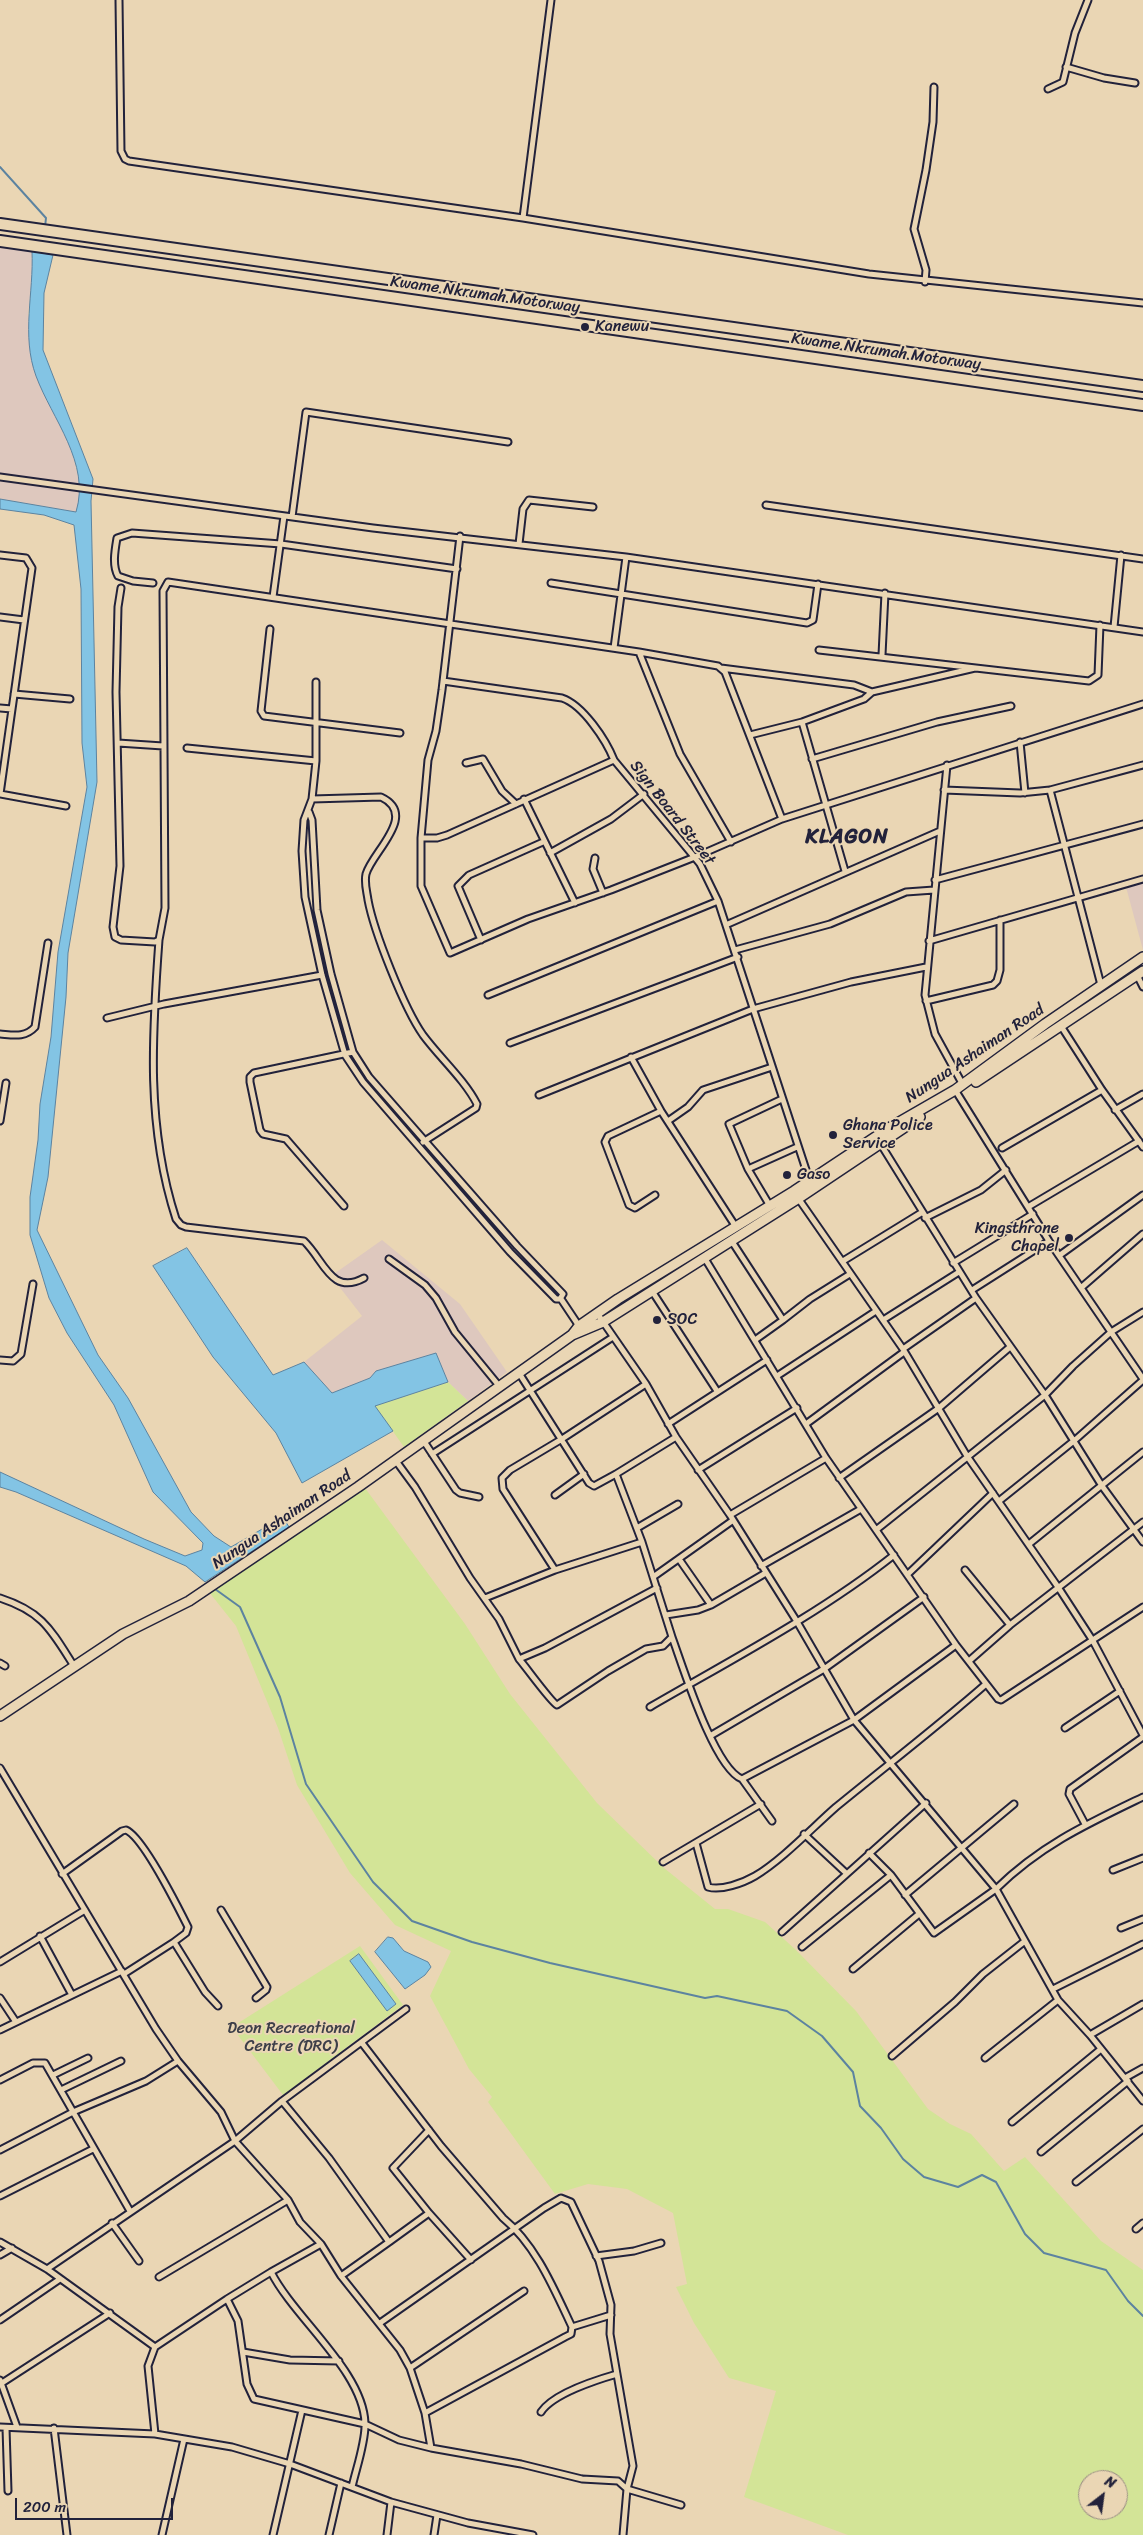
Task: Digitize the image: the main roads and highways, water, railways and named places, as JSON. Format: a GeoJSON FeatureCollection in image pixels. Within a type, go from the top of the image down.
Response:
{"type":"FeatureCollection","features":[{"type":"Feature","properties":{"kind":"highway","name":"Kwame Nkrumah Motorway"},"geometry":{"type":"LineString","coordinates":[[0,224],[1143,386]]}},
{"type":"Feature","properties":{"kind":"highway","name":"Kwame Nkrumah Motorway"},"geometry":{"type":"LineString","coordinates":[[0,241],[1143,405]]}},
{"type":"Feature","properties":{"kind":"main road","name":"Nungua Ashaiman Road"},"geometry":{"type":"LineString","coordinates":[[811,1185],[889,1128],[962,1088],[1101,986],[1143,958]]}},
{"type":"Feature","properties":{"kind":"main road","name":"Nungua Ashaiman Road"},"geometry":{"type":"LineString","coordinates":[[0,1716],[123,1634],[189,1601],[396,1461],[572,1336],[603,1322],[652,1291],[811,1185],[880,1143],[1140,973]]}},
{"type":"Feature","properties":{"kind":"main road","name":"Nungua Ashaiman Road"},"geometry":{"type":"LineString","coordinates":[[572,1336],[579,1326],[598,1313],[770,1206],[796,1195]]}},
{"type":"Feature","properties":{"kind":"water"},"geometry":{"type":"Polygon","coordinates":[[[32,251],[53,255],[44,293],[43,350],[93,479],[91,501],[97,782],[68,953],[66,997],[48,1177],[37,1230],[98,1355],[128,1398],[191,1512],[214,1536],[231,1547],[283,1517],[289,1527],[205,1582],[186,1566],[16,1492],[0,1487],[0,1472],[185,1556],[202,1550],[203,1543],[153,1492],[114,1405],[67,1333],[49,1298],[30,1235],[30,1197],[38,1140],[40,1104],[51,1037],[58,952],[87,787],[82,743],[81,589],[74,525],[44,515],[0,509],[0,499],[76,512],[79,494],[78,476],[68,442],[43,392],[32,361],[29,345],[29,314],[32,251]]]}},
{"type":"Feature","properties":{"kind":"water"},"geometry":{"type":"Polygon","coordinates":[[[187,1248],[273,1375],[304,1362],[332,1393],[370,1378],[376,1371],[436,1353],[448,1382],[375,1406],[393,1431],[302,1483],[276,1433],[213,1357],[153,1266],[187,1248]]]}},
{"type":"Feature","properties":{"kind":"water"},"geometry":{"type":"Polygon","coordinates":[[[388,1937],[393,1938],[404,1951],[428,1962],[431,1967],[425,1975],[405,1989],[375,1952],[388,1937]]]}},
{"type":"Feature","properties":{"kind":"water"},"geometry":{"type":"Polygon","coordinates":[[[359,1954],[396,2004],[387,2011],[350,1961],[359,1954]]]}},
{"type":"Feature","properties":{"kind":"waterway"},"geometry":{"type":"LineString","coordinates":[[0,167],[46,218],[45,227]]}},
{"type":"Feature","properties":{"kind":"waterway"},"geometry":{"type":"LineString","coordinates":[[215,1589],[240,1607],[280,1697],[306,1784],[373,1882],[412,1921],[472,1942],[550,1963],[705,1998],[717,1996],[787,2011],[822,2036],[853,2072],[860,2106],[881,2128],[903,2159],[924,2177],[958,2187],[982,2175],[996,2182],[1025,2234],[1044,2253],[1106,2270],[1128,2301],[1143,2316]]}},
{"type":"Feature","properties":{"kind":"place","name":"Kanewu"},"geometry":{"type":"Point","coordinates":[585,327]}},
{"type":"Feature","properties":{"kind":"place","name":"Ghana Police Service"},"geometry":{"type":"Point","coordinates":[833,1135]}},
{"type":"Feature","properties":{"kind":"place","name":"Gaso"},"geometry":{"type":"Point","coordinates":[787,1175]}},
{"type":"Feature","properties":{"kind":"place","name":"Kingsthrone Chapel"},"geometry":{"type":"Point","coordinates":[1069,1238]}},
{"type":"Feature","properties":{"kind":"place","name":"SOC"},"geometry":{"type":"Point","coordinates":[657,1320]}},
{"type":"Feature","properties":{"kind":"district","name":"KLAGON"},"geometry":{"type":"Point","coordinates":[847,838]}},
{"type":"Feature","properties":{"kind":"park label","name":"Deon Recreational Centre (DRC)"},"geometry":{"type":"Point","coordinates":[291,2038]}}]}
